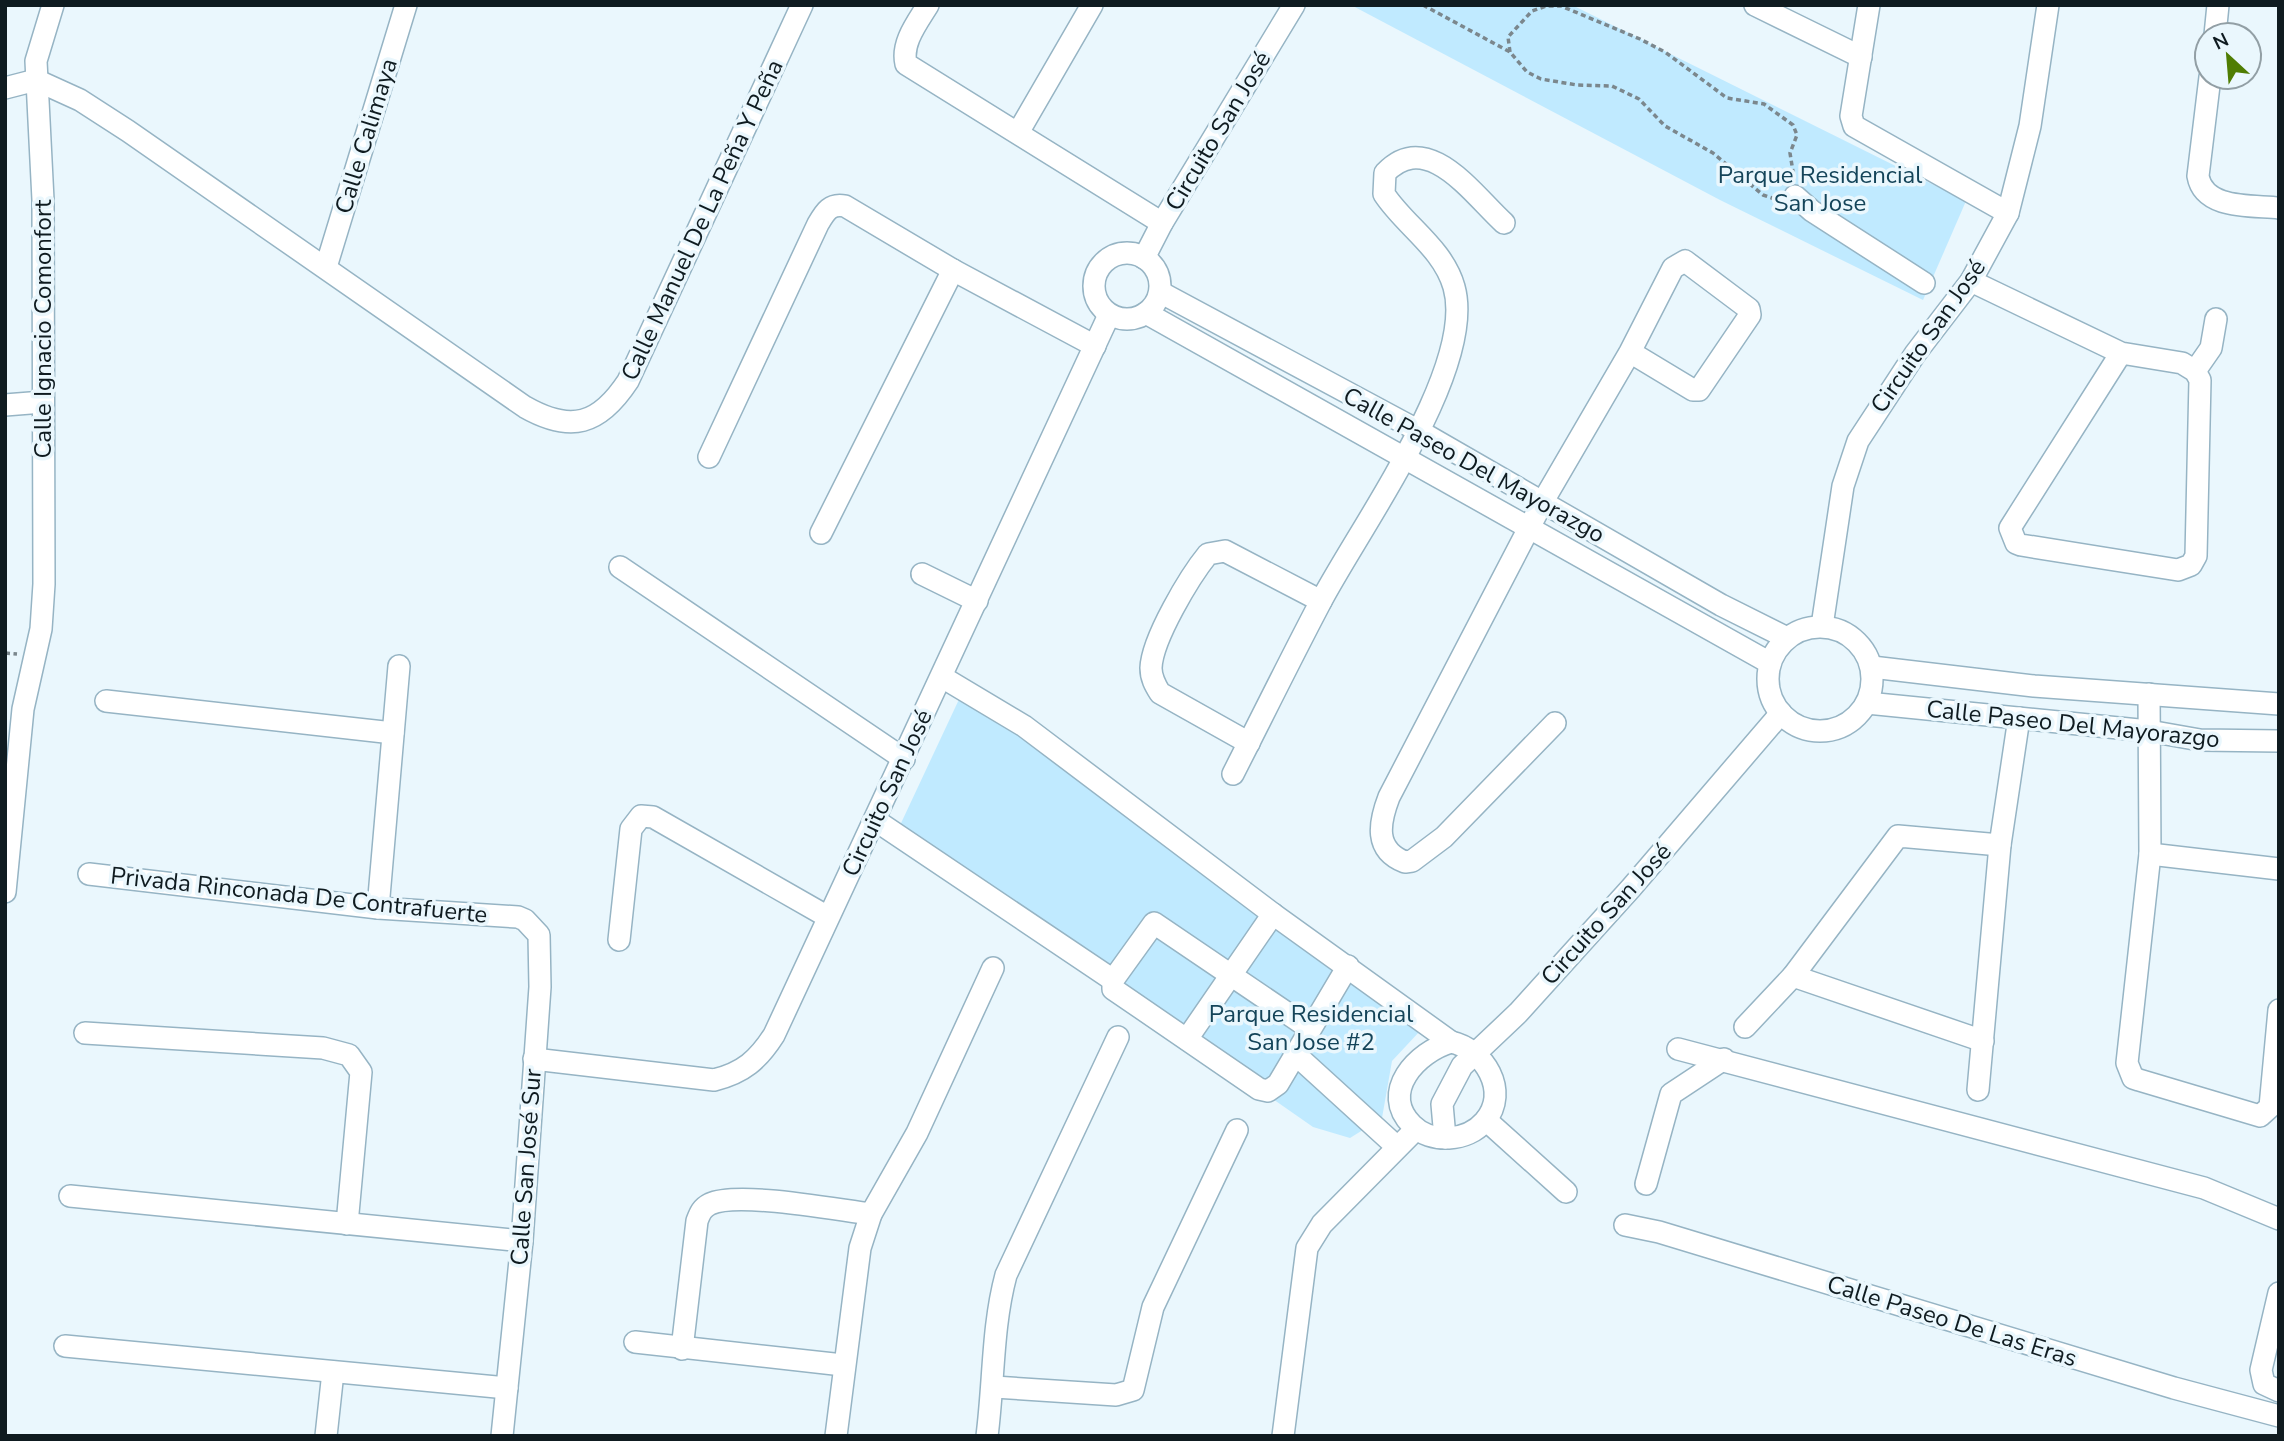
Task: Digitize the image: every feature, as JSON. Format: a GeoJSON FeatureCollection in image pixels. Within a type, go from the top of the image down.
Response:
{"type":"FeatureCollection","features":[{"type":"Feature","properties":{"kind":"street","name":"Calle Ignacio Comonfort"},"geometry":{"type":"LineString","coordinates":[[5,892],[23,709],[36,656],[44,584],[43,200],[36,61],[53,5]]}},
{"type":"Feature","properties":{"kind":"street","name":"Calle Calimaya"},"geometry":{"type":"LineString","coordinates":[[326,267],[406,5]]}},
{"type":"Feature","properties":{"kind":"street","name":"Calle Manuel De La Peña Y Peña"},"geometry":{"type":"LineString","coordinates":[[36,80],[80,100],[128,131],[545,419],[568,422],[589,419],[613,404],[645,347],[802,5]]}},
{"type":"Feature","properties":{"kind":"street"},"geometry":{"type":"LineString","coordinates":[[928,5],[910,35],[904,52],[906,64],[1019,131],[1162,223]]}},
{"type":"Feature","properties":{"kind":"street"},"geometry":{"type":"LineString","coordinates":[[1019,131],[1092,5]]}},
{"type":"Feature","properties":{"kind":"street","name":"Circuito San José"},"geometry":{"type":"LineString","coordinates":[[1144,258],[1162,223],[1294,5]]}},
{"type":"Feature","properties":{"kind":"street"},"geometry":{"type":"LineString","coordinates":[[1755,5],[1861,57]]}},
{"type":"Feature","properties":{"kind":"street"},"geometry":{"type":"LineString","coordinates":[[1869,5],[1851,116],[1858,130],[2008,213]]}},
{"type":"Feature","properties":{"kind":"street","name":"Circuito San José"},"geometry":{"type":"LineString","coordinates":[[1822,626],[1831,550],[1843,486],[1858,441],[1915,354],[1971,281],[2008,213],[2030,126],[2048,5]]}},
{"type":"Feature","properties":{"kind":"street"},"geometry":{"type":"LineString","coordinates":[[5,88],[36,80]]}},
{"type":"Feature","properties":{"kind":"street"},"geometry":{"type":"LineString","coordinates":[[2208,91],[2198,176],[2200,186],[2211,198],[2224,202],[2279,208]]}},
{"type":"Feature","properties":{"kind":"street"},"geometry":{"type":"LineString","coordinates":[[1233,774],[1321,601],[1412,444],[1448,359],[1458,312],[1453,285],[1442,263],[1413,225],[1384,194],[1385,173],[1404,158],[1428,158],[1445,166],[1504,223]]}},
{"type":"Feature","properties":{"kind":"street"},"geometry":{"type":"LineString","coordinates":[[1795,196],[1822,218],[1924,283]]}},
{"type":"Feature","properties":{"kind":"street"},"geometry":{"type":"LineString","coordinates":[[709,457],[824,214],[837,204],[845,206],[953,270],[1095,346]]}},
{"type":"Feature","properties":{"kind":"street"},"geometry":{"type":"LineString","coordinates":[[1120,254],[1144,258],[1157,272],[1160,292],[1146,313],[1127,319],[1109,316],[1095,292],[1095,280],[1100,268],[1120,254]]}},
{"type":"Feature","properties":{"kind":"street"},"geometry":{"type":"LineString","coordinates":[[1555,723],[1444,837],[1424,853],[1405,862],[1388,853],[1381,835],[1381,817],[1389,797],[1536,515],[1630,352],[1672,268],[1685,261],[1749,309],[1750,314],[1699,390],[1693,390],[1630,352]]}},
{"type":"Feature","properties":{"kind":"street"},"geometry":{"type":"LineString","coordinates":[[821,533],[953,270]]}},
{"type":"Feature","properties":{"kind":"street"},"geometry":{"type":"LineString","coordinates":[[1971,281],[2121,353],[2182,363],[2195,372],[2200,380],[2196,556],[2191,565],[2178,570],[2015,543],[2010,528],[2121,353]]}},
{"type":"Feature","properties":{"kind":"street","name":"Calle Paseo Del Mayorazgo"},"geometry":{"type":"LineString","coordinates":[[1160,292],[1412,444],[1536,515],[1770,663]]}},
{"type":"Feature","properties":{"kind":"street","name":"Calle Paseo Del Mayorazgo"},"geometry":{"type":"LineString","coordinates":[[1146,313],[1412,444]]}},
{"type":"Feature","properties":{"kind":"street","name":"Circuito San José"},"geometry":{"type":"LineString","coordinates":[[534,1059],[696,1080],[732,1076],[761,1055],[774,1035],[904,759],[1109,316]]}},
{"type":"Feature","properties":{"kind":"street"},"geometry":{"type":"LineString","coordinates":[[2195,372],[2211,348],[2216,319]]}},
{"type":"Feature","properties":{"kind":"street"},"geometry":{"type":"LineString","coordinates":[[5,405],[43,402]]}},
{"type":"Feature","properties":{"kind":"street","name":"Calle Paseo Del Mayorazgo"},"geometry":{"type":"LineString","coordinates":[[1536,515],[1787,638]]}},
{"type":"Feature","properties":{"kind":"street"},"geometry":{"type":"LineString","coordinates":[[1249,743],[1160,693],[1153,680],[1152,657],[1186,584],[1208,554],[1226,551],[1321,601]]}},
{"type":"Feature","properties":{"kind":"street"},"geometry":{"type":"LineString","coordinates":[[620,567],[904,759]]}},
{"type":"Feature","properties":{"kind":"street"},"geometry":{"type":"LineString","coordinates":[[922,574],[976,601]]}},
{"type":"Feature","properties":{"kind":"street"},"geometry":{"type":"LineString","coordinates":[[1822,626],[1839,629],[1854,638],[1866,651],[1873,680],[1867,703],[1857,717],[1843,726],[1826,731],[1809,730],[1794,724],[1781,713],[1768,684],[1770,663],[1787,638],[1798,632],[1822,626]]}},
{"type":"Feature","properties":{"kind":"street"},"geometry":{"type":"LineString","coordinates":[[378,908],[400,666]]}},
{"type":"Feature","properties":{"kind":"street","name":"Calle Paseo Del Mayorazgo"},"geometry":{"type":"LineString","coordinates":[[1872,667],[2034,686],[2279,704]]}},
{"type":"Feature","properties":{"kind":"street"},"geometry":{"type":"LineString","coordinates":[[942,677],[1024,726],[1273,914],[1451,1042],[1475,1051],[1487,1065],[1493,1083],[1492,1101],[1486,1120],[1462,1136],[1444,1138],[1416,1129],[1402,1114],[1399,1102],[1410,1068],[1433,1048],[1451,1042]]}},
{"type":"Feature","properties":{"kind":"street"},"geometry":{"type":"LineString","coordinates":[[2149,694],[2150,854],[2127,1063],[2133,1078],[2260,1116],[2265,1115],[2270,1107],[2279,1010]]}},
{"type":"Feature","properties":{"kind":"street"},"geometry":{"type":"LineString","coordinates":[[106,701],[393,733]]}},
{"type":"Feature","properties":{"kind":"street","name":"Calle Paseo Del Mayorazgo"},"geometry":{"type":"LineString","coordinates":[[1867,703],[2149,731],[2200,740],[2279,741]]}},
{"type":"Feature","properties":{"kind":"street","name":"Circuito San José"},"geometry":{"type":"LineString","coordinates":[[1444,1138],[1441,1119],[1445,1097],[1452,1080],[1475,1051],[1518,1013],[1781,713]]}},
{"type":"Feature","properties":{"kind":"street"},"geometry":{"type":"LineString","coordinates":[[1978,1090],[2000,845],[2019,718]]}},
{"type":"Feature","properties":{"kind":"street"},"geometry":{"type":"LineString","coordinates":[[619,940],[631,829],[642,816],[653,817],[828,917]]}},
{"type":"Feature","properties":{"kind":"street"},"geometry":{"type":"LineString","coordinates":[[875,820],[1112,980]]}},
{"type":"Feature","properties":{"kind":"street"},"geometry":{"type":"LineString","coordinates":[[1745,1027],[1793,976],[1898,836],[2000,845]]}},
{"type":"Feature","properties":{"kind":"street"},"geometry":{"type":"LineString","coordinates":[[2150,854],[2279,869]]}},
{"type":"Feature","properties":{"kind":"street","name":"Privada Rinconada De Contrafuerte"},"geometry":{"type":"LineString","coordinates":[[89,874],[378,908],[510,917]]}},
{"type":"Feature","properties":{"kind":"street"},"geometry":{"type":"LineString","coordinates":[[1187,1039],[1273,914]]}},
{"type":"Feature","properties":{"kind":"street","name":"Calle San José Sur"},"geometry":{"type":"LineString","coordinates":[[502,1436],[522,1241],[542,944],[539,935],[525,920],[510,917]]}},
{"type":"Feature","properties":{"kind":"street"},"geometry":{"type":"LineString","coordinates":[[1309,1028],[1154,923],[1112,980],[1113,989],[1259,1089],[1268,1091],[1278,1084],[1348,966]]}},
{"type":"Feature","properties":{"kind":"street"},"geometry":{"type":"LineString","coordinates":[[836,1436],[860,1248],[872,1214],[917,1133],[993,968]]}},
{"type":"Feature","properties":{"kind":"street"},"geometry":{"type":"LineString","coordinates":[[1793,976],[1983,1041]]}},
{"type":"Feature","properties":{"kind":"street"},"geometry":{"type":"LineString","coordinates":[[85,1033],[323,1048],[349,1055],[361,1072],[347,1224]]}},
{"type":"Feature","properties":{"kind":"street"},"geometry":{"type":"LineString","coordinates":[[987,1436],[994,1387],[997,1308],[1006,1275],[1118,1037]]}},
{"type":"Feature","properties":{"kind":"street"},"geometry":{"type":"LineString","coordinates":[[1678,1049],[2204,1188],[2279,1219]]}},
{"type":"Feature","properties":{"kind":"street"},"geometry":{"type":"LineString","coordinates":[[1295,1054],[1396,1146]]}},
{"type":"Feature","properties":{"kind":"street"},"geometry":{"type":"LineString","coordinates":[[1646,1184],[1671,1094],[1724,1059]]}},
{"type":"Feature","properties":{"kind":"street"},"geometry":{"type":"LineString","coordinates":[[1486,1120],[1566,1192]]}},
{"type":"Feature","properties":{"kind":"street"},"geometry":{"type":"LineString","coordinates":[[1283,1436],[1307,1248],[1322,1224],[1396,1146],[1416,1129]]}},
{"type":"Feature","properties":{"kind":"street"},"geometry":{"type":"LineString","coordinates":[[994,1387],[1116,1395],[1133,1390],[1153,1307],[1237,1130]]}},
{"type":"Feature","properties":{"kind":"street"},"geometry":{"type":"LineString","coordinates":[[70,1196],[522,1241]]}},
{"type":"Feature","properties":{"kind":"street"},"geometry":{"type":"LineString","coordinates":[[682,1349],[694,1239],[701,1210],[709,1204],[725,1200],[872,1214]]}},
{"type":"Feature","properties":{"kind":"street","name":"Calle Paseo De Las Eras"},"geometry":{"type":"LineString","coordinates":[[1625,1225],[1659,1232],[2174,1388],[2279,1416]]}},
{"type":"Feature","properties":{"kind":"street"},"geometry":{"type":"LineString","coordinates":[[2279,1293],[2261,1370],[2264,1384],[2279,1391]]}},
{"type":"Feature","properties":{"kind":"street"},"geometry":{"type":"LineString","coordinates":[[635,1342],[843,1365]]}},
{"type":"Feature","properties":{"kind":"street"},"geometry":{"type":"LineString","coordinates":[[65,1346],[507,1388]]}},
{"type":"Feature","properties":{"kind":"street"},"geometry":{"type":"LineString","coordinates":[[326,1436],[333,1372]]}},
{"type":"Feature","properties":{"kind":"path"},"geometry":{"type":"LineString","coordinates":[[1423,5],[1510,52],[1527,72],[1541,79],[1577,85],[1612,86],[1623,90],[1639,99],[1665,126],[1713,153],[1763,195],[1778,200],[1795,196],[1790,153],[1797,135],[1793,125],[1764,104],[1727,99],[1649,43],[1589,16],[1561,6],[1546,6],[1532,11],[1508,37],[1510,52]]}},
{"type":"Feature","properties":{"kind":"green space","name":"Parque Residencial San Jose"},"geometry":{"type":"Polygon","coordinates":[[[1351,5],[1572,5],[1966,201],[1923,300],[1720,200],[1351,5]]]}},
{"type":"Feature","properties":{"kind":"green space","name":"Parque Residencial San Jose #2"},"geometry":{"type":"Polygon","coordinates":[[[962,693],[1434,1016],[1392,1061],[1382,1118],[1350,1138],[1313,1127],[895,836],[962,693]]]}}]}
